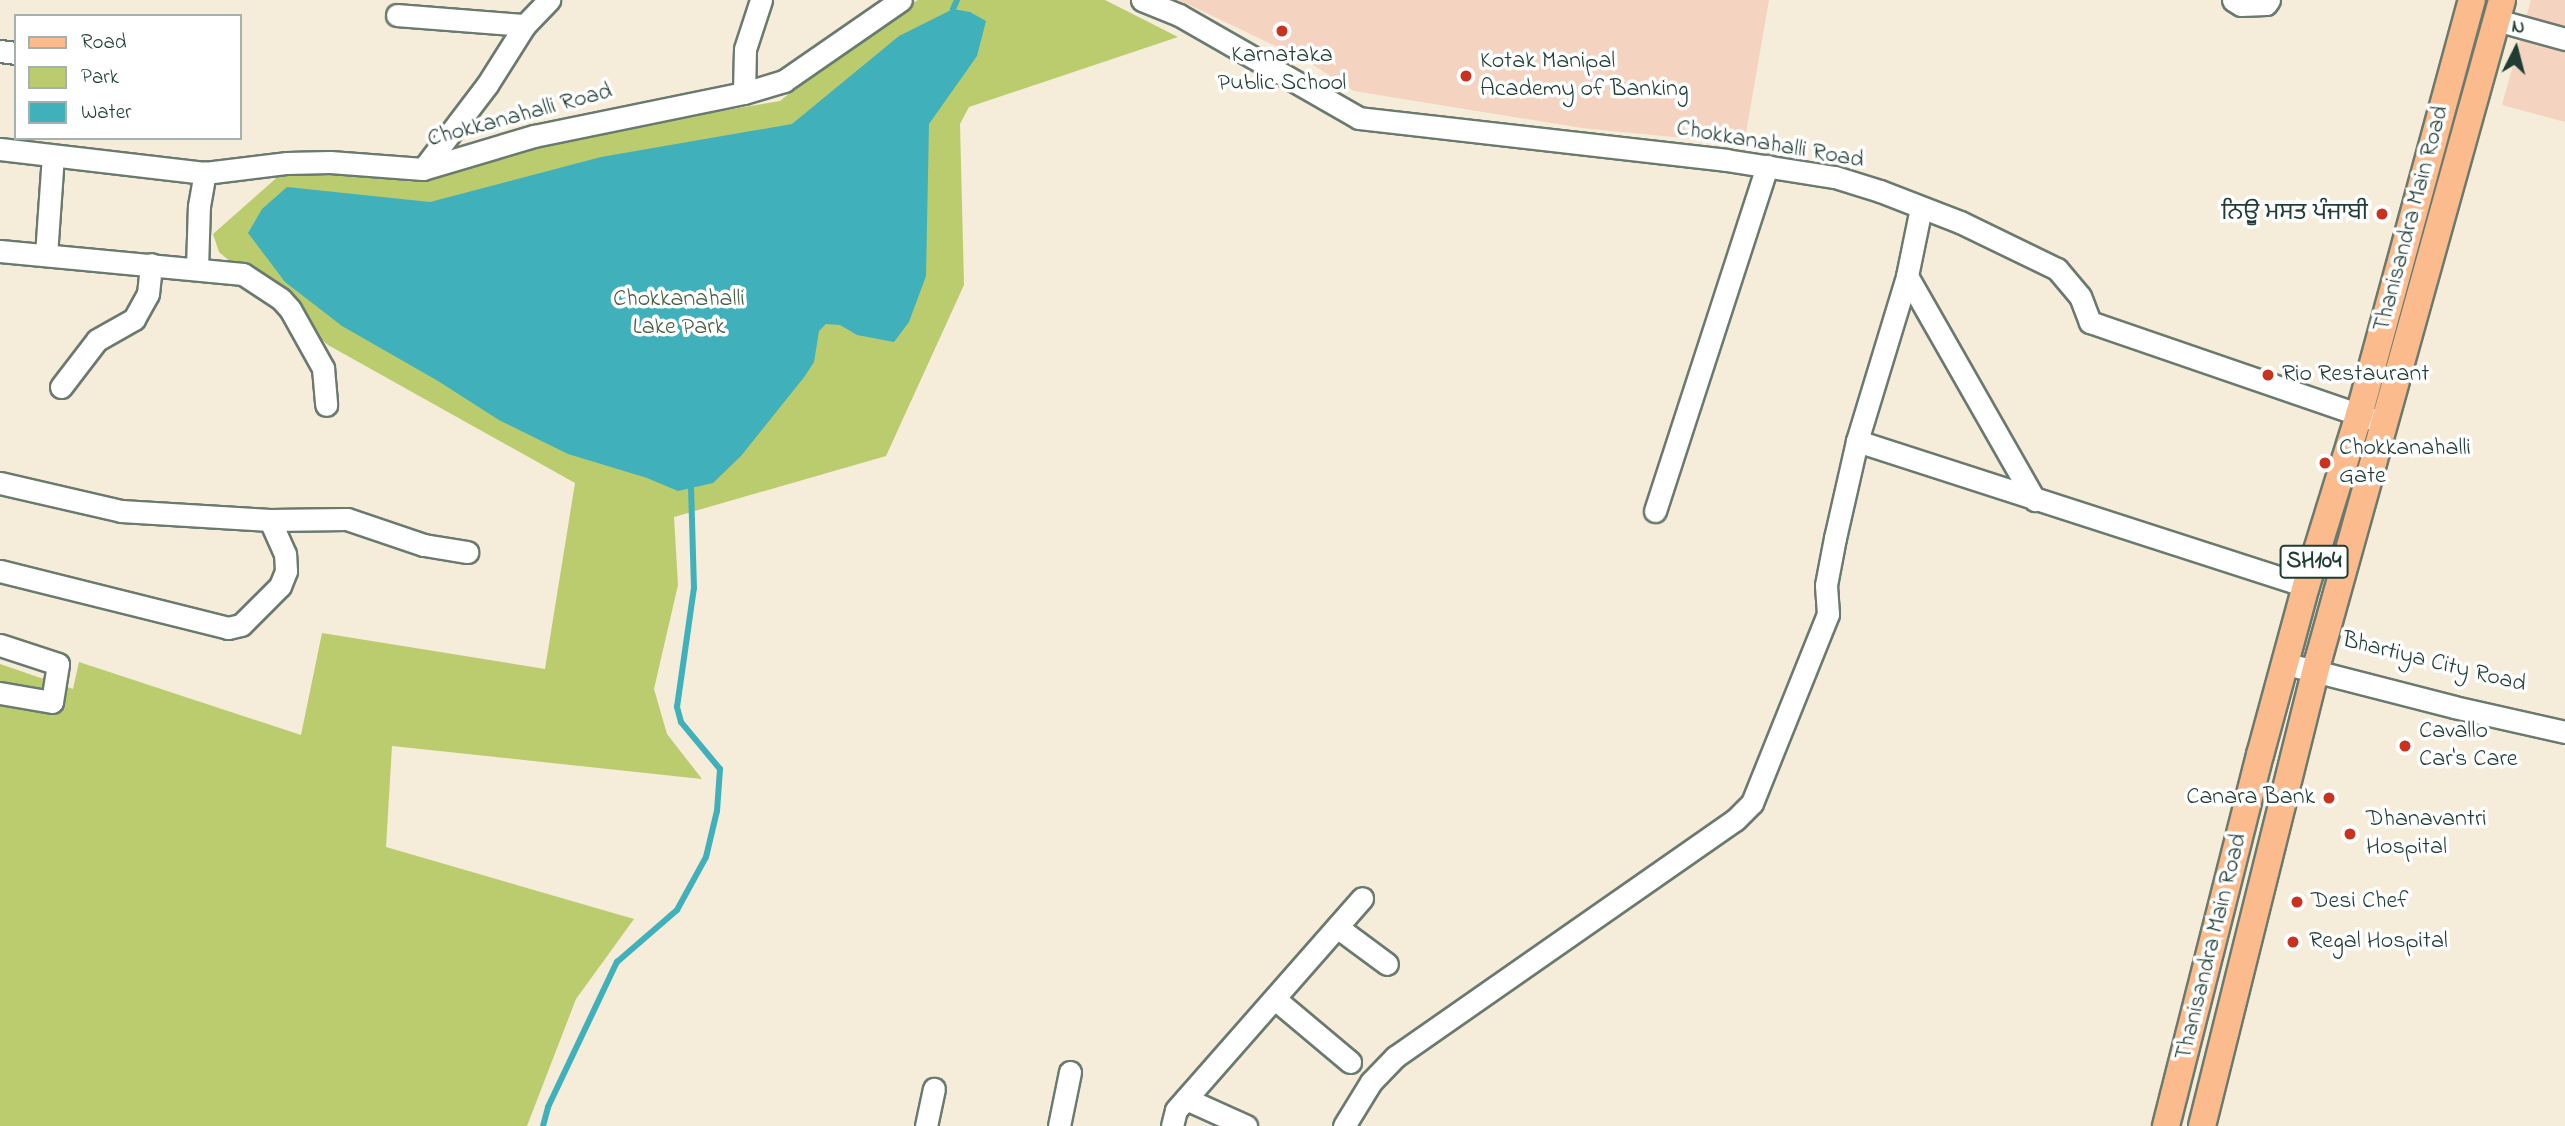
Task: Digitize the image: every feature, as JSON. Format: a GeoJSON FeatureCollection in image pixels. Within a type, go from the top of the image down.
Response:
{"type":"FeatureCollection","features":[{"type":"Feature","properties":{"kind":"main road","name":"Thanisandra Main Road"},"geometry":{"type":"LineString","coordinates":[[2202,1126],[2317,667],[2372,419],[2472,0]]}},
{"type":"Feature","properties":{"kind":"main road","name":"Thanisandra Main Road"},"geometry":{"type":"LineString","coordinates":[[2166,1126],[2260,755],[2306,586],[2372,419],[2499,10]]}},
{"type":"Feature","properties":{"kind":"street"},"geometry":{"type":"LineString","coordinates":[[423,169],[487,85],[525,25],[549,0]]}},
{"type":"Feature","properties":{"kind":"street"},"geometry":{"type":"LineString","coordinates":[[744,93],[745,49],[761,0]]}},
{"type":"Feature","properties":{"kind":"street","name":"Chokkanahalli Road"},"geometry":{"type":"LineString","coordinates":[[0,149],[205,173],[308,162],[423,169],[534,136],[744,93],[784,81],[901,0]]}},
{"type":"Feature","properties":{"kind":"street","name":"Chokkanahalli Road"},"geometry":{"type":"LineString","coordinates":[[1142,0],[1178,15],[1359,118],[1767,166],[1835,177],[1960,222],[2057,269],[2080,296],[2090,321],[2372,419]]}},
{"type":"Feature","properties":{"kind":"street"},"geometry":{"type":"LineString","coordinates":[[2233,0],[2241,5],[2266,4],[2269,0]]}},
{"type":"Feature","properties":{"kind":"street"},"geometry":{"type":"LineString","coordinates":[[2499,10],[2565,39]]}},
{"type":"Feature","properties":{"kind":"street"},"geometry":{"type":"LineString","coordinates":[[397,15],[525,25]]}},
{"type":"Feature","properties":{"kind":"street"},"geometry":{"type":"LineString","coordinates":[[46,255],[53,156]]}},
{"type":"Feature","properties":{"kind":"street"},"geometry":{"type":"LineString","coordinates":[[1655,511],[1767,166]]}},
{"type":"Feature","properties":{"kind":"street"},"geometry":{"type":"LineString","coordinates":[[197,268],[198,206],[205,173]]}},
{"type":"Feature","properties":{"kind":"street"},"geometry":{"type":"LineString","coordinates":[[1344,1126],[1371,1082],[1395,1057],[1745,812],[1758,790],[1828,614],[1828,566],[1857,441],[1907,276],[1921,208]]}},
{"type":"Feature","properties":{"kind":"street"},"geometry":{"type":"LineString","coordinates":[[0,251],[239,272],[286,304],[323,368],[326,405]]}},
{"type":"Feature","properties":{"kind":"street"},"geometry":{"type":"LineString","coordinates":[[61,387],[97,340],[134,319],[148,294],[151,264]]}},
{"type":"Feature","properties":{"kind":"street"},"geometry":{"type":"LineString","coordinates":[[1907,276],[1980,409],[2035,500]]}},
{"type":"Feature","properties":{"kind":"street"},"geometry":{"type":"LineString","coordinates":[[1857,441],[2306,586]]}},
{"type":"Feature","properties":{"kind":"street"},"geometry":{"type":"LineString","coordinates":[[0,483],[108,510],[270,520],[347,519],[424,545],[467,552]]}},
{"type":"Feature","properties":{"kind":"street"},"geometry":{"type":"LineString","coordinates":[[0,571],[203,625],[228,628],[241,625],[280,586],[286,571],[285,554],[270,520]]}},
{"type":"Feature","properties":{"kind":"street"},"geometry":{"type":"LineString","coordinates":[[0,645],[58,664],[52,702],[0,693]]}},
{"type":"Feature","properties":{"kind":"street"},"geometry":{"type":"LineString","coordinates":[[2288,658],[2317,667]]}},
{"type":"Feature","properties":{"kind":"street","name":"Bhartiya City Road"},"geometry":{"type":"LineString","coordinates":[[2317,667],[2565,724]]}},
{"type":"Feature","properties":{"kind":"street","name":"Bhartiya City Road"},"geometry":{"type":"LineString","coordinates":[[2317,667],[2565,732]]}},
{"type":"Feature","properties":{"kind":"street"},"geometry":{"type":"LineString","coordinates":[[1172,1126],[1176,1110],[1362,898]]}},
{"type":"Feature","properties":{"kind":"street"},"geometry":{"type":"LineString","coordinates":[[1337,927],[1387,964]]}},
{"type":"Feature","properties":{"kind":"street"},"geometry":{"type":"LineString","coordinates":[[1275,999],[1350,1062]]}},
{"type":"Feature","properties":{"kind":"street"},"geometry":{"type":"LineString","coordinates":[[1059,1126],[1070,1072]]}},
{"type":"Feature","properties":{"kind":"street"},"geometry":{"type":"LineString","coordinates":[[926,1126],[934,1089]]}},
{"type":"Feature","properties":{"kind":"street"},"geometry":{"type":"LineString","coordinates":[[1186,1099],[1246,1126]]}},
{"type":"Feature","properties":{"kind":"shaded area"},"geometry":{"type":"Polygon","coordinates":[[[1179,0],[1769,0],[1744,144],[1582,128],[1354,91],[1307,61],[1179,0]]]}},
{"type":"Feature","properties":{"kind":"shaded area"},"geometry":{"type":"Polygon","coordinates":[[[2531,0],[2565,0],[2565,122],[2502,105],[2531,0]]]}},
{"type":"Feature","properties":{"kind":"green space"},"geometry":{"type":"Polygon","coordinates":[[[918,0],[1105,0],[1178,37],[969,107],[960,124],[964,285],[886,456],[674,517],[678,585],[654,689],[667,734],[702,779],[392,746],[386,847],[634,919],[576,999],[527,1126],[0,1126],[0,664],[73,689],[79,662],[301,735],[322,633],[545,669],[575,483],[328,345],[219,252],[213,234],[290,166],[414,182],[544,141],[780,101],[869,29],[918,0]]]}},
{"type":"Feature","properties":{"kind":"water","name":"Chokkanahalli Lake Park"},"geometry":{"type":"Polygon","coordinates":[[[953,9],[970,12],[986,21],[977,56],[929,124],[926,276],[909,322],[894,342],[857,335],[840,325],[826,324],[819,331],[814,362],[805,376],[741,456],[713,483],[678,491],[647,478],[568,454],[499,420],[438,381],[342,326],[285,282],[248,233],[262,209],[287,187],[430,202],[601,157],[792,124],[899,36],[953,9]]]}},
{"type":"Feature","properties":{"kind":"waterway"},"geometry":{"type":"LineString","coordinates":[[953,9],[957,0]]}},
{"type":"Feature","properties":{"kind":"waterway"},"geometry":{"type":"LineString","coordinates":[[543,1126],[548,1107],[617,962],[677,910],[706,857],[717,811],[720,769],[681,722],[677,707],[694,588],[691,488]]}},
{"type":"Feature","properties":{"kind":"place","name":"Karnataka Public School"},"geometry":{"type":"Point","coordinates":[1282,31]}},
{"type":"Feature","properties":{"kind":"place","name":"Kotak Manipal Academy of Banking"},"geometry":{"type":"Point","coordinates":[1466,76]}},
{"type":"Feature","properties":{"kind":"place","name":"ਨਿਉੁੂ ਮਸਤ ਪੰਜਾਬੀ"},"geometry":{"type":"Point","coordinates":[2382,214]}},
{"type":"Feature","properties":{"kind":"place","name":"Rio Restaurant"},"geometry":{"type":"Point","coordinates":[2268,375]}},
{"type":"Feature","properties":{"kind":"place","name":"Chokkanahalli Gate"},"geometry":{"type":"Point","coordinates":[2325,463]}},
{"type":"Feature","properties":{"kind":"place","name":"Cavallo Car's Care"},"geometry":{"type":"Point","coordinates":[2405,746]}},
{"type":"Feature","properties":{"kind":"place","name":"Canara Bank"},"geometry":{"type":"Point","coordinates":[2329,798]}},
{"type":"Feature","properties":{"kind":"place","name":"Dhanavantri Hospital"},"geometry":{"type":"Point","coordinates":[2350,834]}},
{"type":"Feature","properties":{"kind":"place","name":"Desi Chef"},"geometry":{"type":"Point","coordinates":[2297,902]}},
{"type":"Feature","properties":{"kind":"place","name":"Regal Hospital"},"geometry":{"type":"Point","coordinates":[2293,942]}}]}
